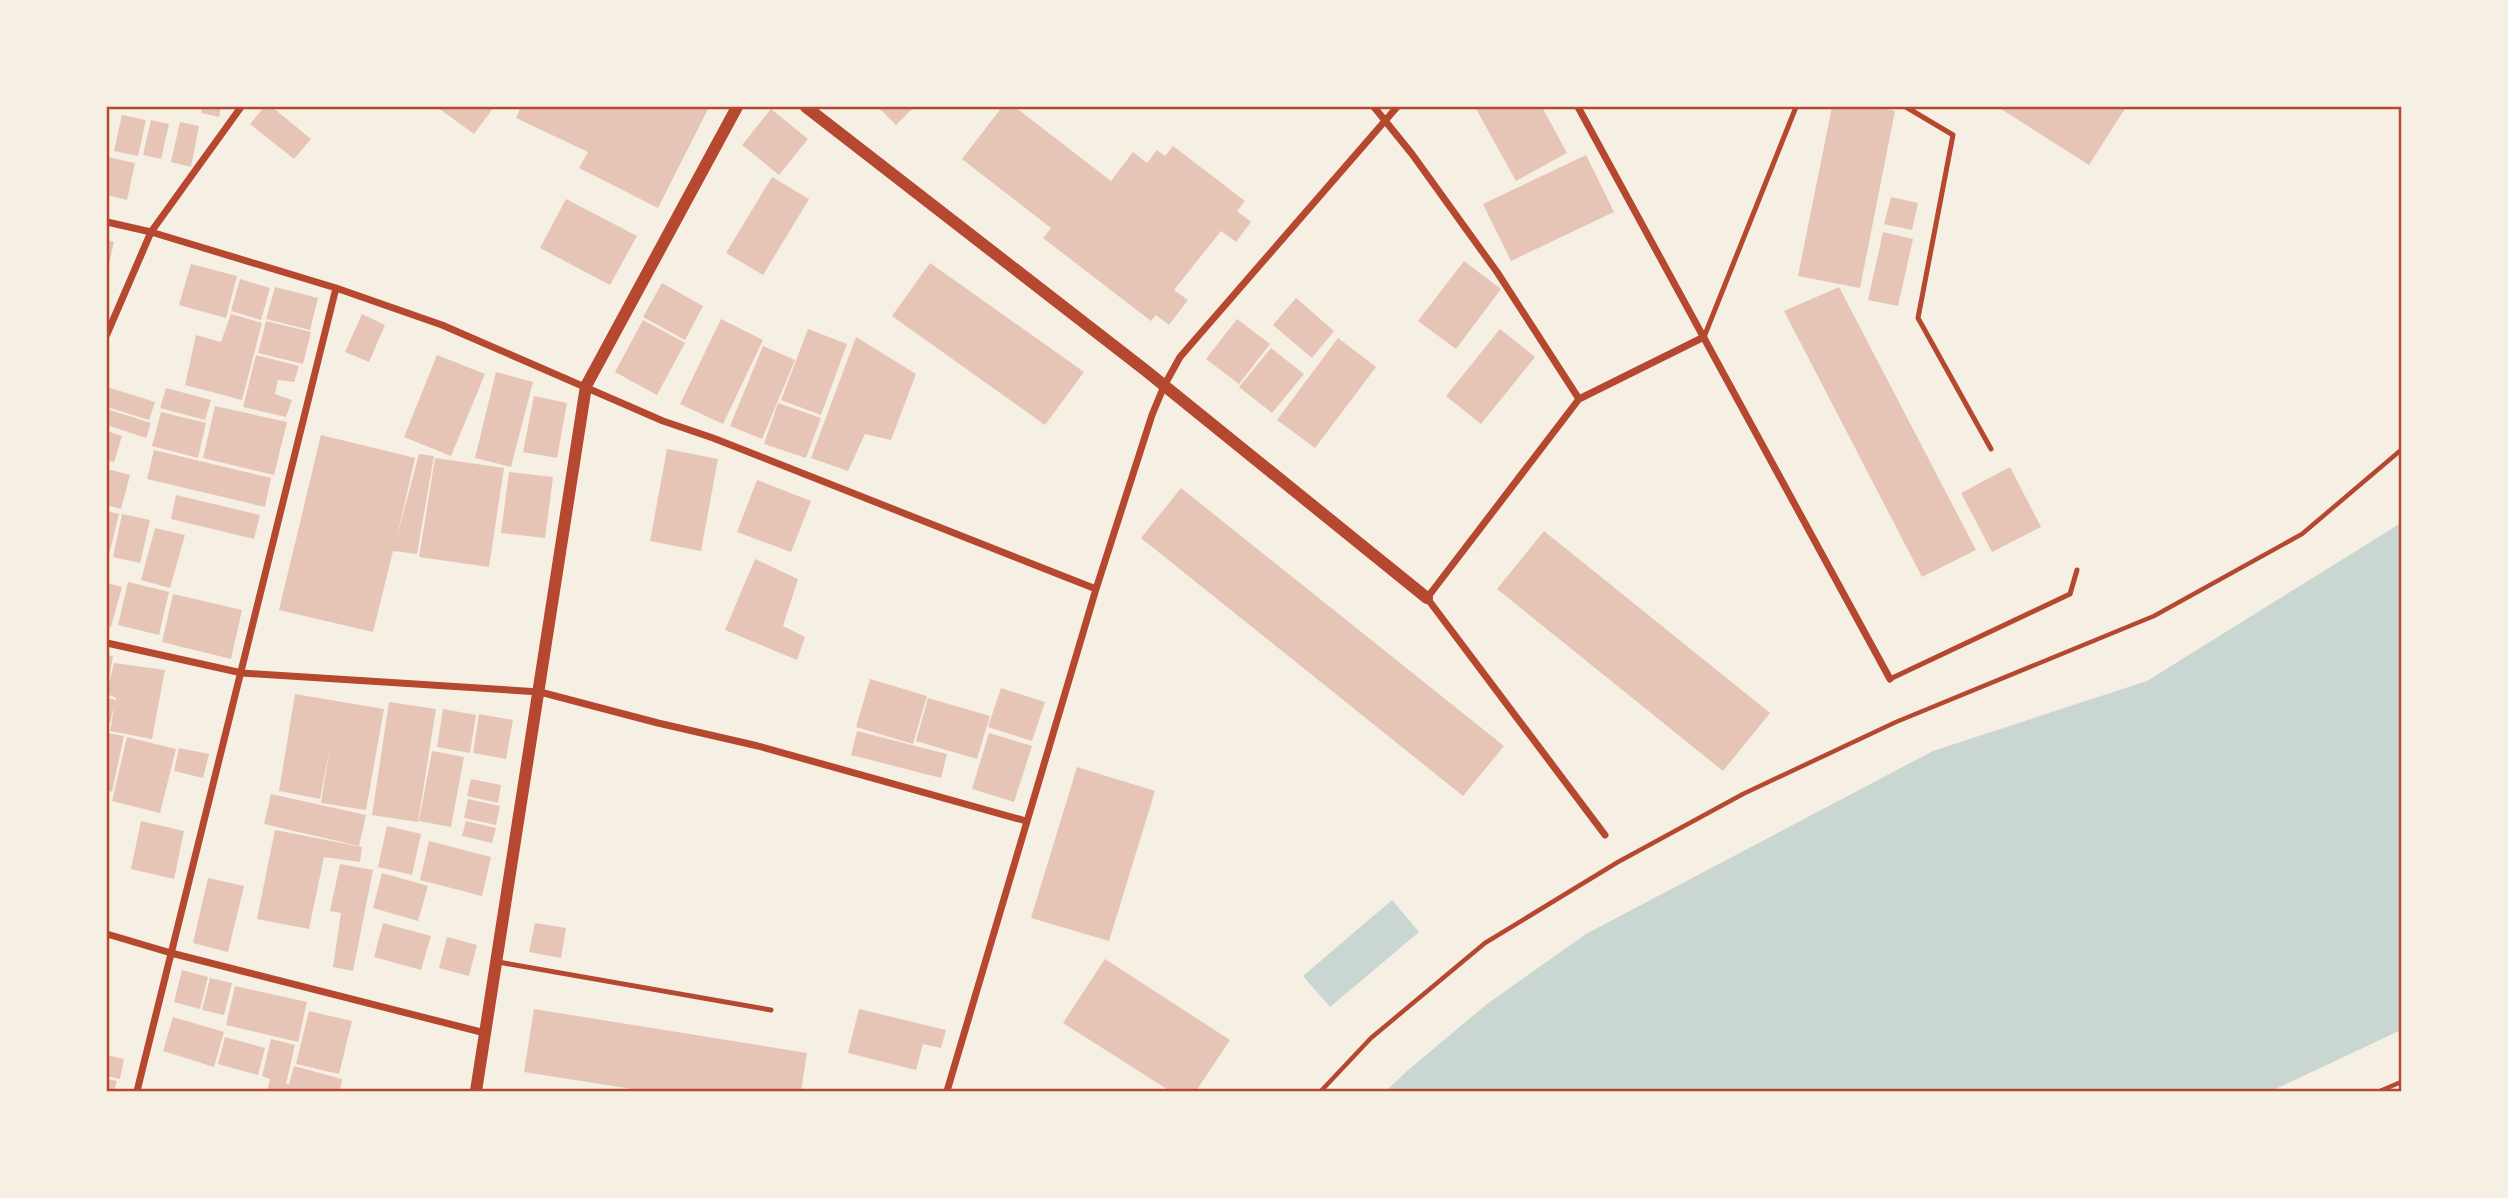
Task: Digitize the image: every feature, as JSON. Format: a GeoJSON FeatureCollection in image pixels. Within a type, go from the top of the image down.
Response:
{"type":"FeatureCollection","features":[{"type":"Feature","properties":{"kind":"street"},"geometry":{"type":"LineString","coordinates":[[107,334],[151,232],[241,107]]}},
{"type":"Feature","properties":{"kind":"street"},"geometry":{"type":"LineString","coordinates":[[477,1091],[586,386],[737,107]]}},
{"type":"Feature","properties":{"kind":"street"},"geometry":{"type":"LineString","coordinates":[[806,107],[1164,386],[1427,598],[1605,835]]}},
{"type":"Feature","properties":{"kind":"street"},"geometry":{"type":"LineString","coordinates":[[1374,107],[1497,272],[1579,399]]}},
{"type":"Feature","properties":{"kind":"street"},"geometry":{"type":"LineString","coordinates":[[947,1091],[1096,589],[1152,415],[1164,386],[1180,357],[1397,107]]}},
{"type":"Feature","properties":{"kind":"street"},"geometry":{"type":"LineString","coordinates":[[1578,107],[1890,679]]}},
{"type":"Feature","properties":{"kind":"street"},"geometry":{"type":"LineString","coordinates":[[107,222],[151,232],[336,288],[442,325],[663,421],[713,438],[1096,589]]}},
{"type":"Feature","properties":{"kind":"street"},"geometry":{"type":"LineString","coordinates":[[137,1091],[336,288]]}},
{"type":"Feature","properties":{"kind":"street"},"geometry":{"type":"LineString","coordinates":[[1427,598],[1579,399],[1704,337]]}},
{"type":"Feature","properties":{"kind":"street"},"geometry":{"type":"LineString","coordinates":[[107,643],[242,673],[540,692],[758,746],[1026,821]]}},
{"type":"Feature","properties":{"kind":"street"},"geometry":{"type":"LineString","coordinates":[[107,934],[485,1033]]}},
{"type":"Feature","properties":{"kind":"lane"},"geometry":{"type":"LineString","coordinates":[[1704,337],[1796,107]]}},
{"type":"Feature","properties":{"kind":"lane"},"geometry":{"type":"LineString","coordinates":[[1906,107],[1953,135],[1918,318],[1992,449]]}},
{"type":"Feature","properties":{"kind":"lane"},"geometry":{"type":"LineString","coordinates":[[1890,679],[2070,594],[2077,570]]}},
{"type":"Feature","properties":{"kind":"lane"},"geometry":{"type":"LineString","coordinates":[[496,961],[771,1010]]}},
{"type":"Feature","properties":{"kind":"path"},"geometry":{"type":"LineString","coordinates":[[1321,1091],[1371,1038],[1485,943],[1618,862],[1743,794],[1896,722],[2154,616],[2302,534],[2401,450]]}},
{"type":"Feature","properties":{"kind":"path"},"geometry":{"type":"LineString","coordinates":[[2380,1091],[2401,1082]]}},
{"type":"Feature","properties":{"kind":"shaded area"},"geometry":{"type":"Polygon","coordinates":[[[2401,523],[2401,1030],[2271,1091],[1386,1091],[1487,1004],[1586,934],[1933,751],[2147,681],[2401,523]]]}},
{"type":"Feature","properties":{"kind":"shaded area"},"geometry":{"type":"Polygon","coordinates":[[[1392,900],[1419,932],[1330,1007],[1303,976],[1392,900]]]}},
{"type":"Feature","properties":{"kind":"building"},"geometry":{"type":"Polygon","coordinates":[[[202,107],[221,107],[219,117],[201,113],[202,107]]]}},
{"type":"Feature","properties":{"kind":"building"},"geometry":{"type":"Polygon","coordinates":[[[264,107],[272,107],[311,139],[294,159],[250,124],[264,107]]]}},
{"type":"Feature","properties":{"kind":"building"},"geometry":{"type":"Polygon","coordinates":[[[437,107],[494,107],[474,134],[437,107]]]}},
{"type":"Feature","properties":{"kind":"building"},"geometry":{"type":"Polygon","coordinates":[[[521,107],[709,107],[658,208],[579,168],[588,152],[516,118],[521,107]]]}},
{"type":"Feature","properties":{"kind":"building"},"geometry":{"type":"Polygon","coordinates":[[[878,107],[914,107],[896,125],[878,107]]]}},
{"type":"Feature","properties":{"kind":"building"},"geometry":{"type":"Polygon","coordinates":[[[1002,107],[1015,107],[1111,181],[1133,152],[1147,163],[1157,150],[1165,156],[1173,146],[1245,201],[1237,211],[1251,222],[1236,242],[1221,231],[1174,290],[1188,300],[1169,325],[1156,315],[1151,321],[1043,238],[1051,228],[962,159],[1002,107]]]}},
{"type":"Feature","properties":{"kind":"building"},"geometry":{"type":"Polygon","coordinates":[[[1475,107],[1542,107],[1567,153],[1516,181],[1475,107]]]}},
{"type":"Feature","properties":{"kind":"building"},"geometry":{"type":"Polygon","coordinates":[[[1832,107],[1875,107],[1895,111],[1860,288],[1798,276],[1832,107]]]}},
{"type":"Feature","properties":{"kind":"building"},"geometry":{"type":"Polygon","coordinates":[[[1998,107],[2126,107],[2089,165],[1998,107]]]}},
{"type":"Feature","properties":{"kind":"building"},"geometry":{"type":"Polygon","coordinates":[[[771,109],[808,139],[779,175],[742,145],[771,109]]]}},
{"type":"Feature","properties":{"kind":"building"},"geometry":{"type":"Polygon","coordinates":[[[122,115],[146,120],[138,156],[114,151],[122,115]]]}},
{"type":"Feature","properties":{"kind":"building"},"geometry":{"type":"Polygon","coordinates":[[[151,120],[169,124],[161,159],[143,155],[151,120]]]}},
{"type":"Feature","properties":{"kind":"building"},"geometry":{"type":"Polygon","coordinates":[[[180,122],[199,126],[191,167],[171,162],[180,122]]]}},
{"type":"Feature","properties":{"kind":"building"},"geometry":{"type":"Polygon","coordinates":[[[1586,155],[1614,212],[1511,261],[1483,204],[1586,155]]]}},
{"type":"Feature","properties":{"kind":"building"},"geometry":{"type":"Polygon","coordinates":[[[107,157],[135,163],[127,200],[107,195],[107,157]]]}},
{"type":"Feature","properties":{"kind":"building"},"geometry":{"type":"Polygon","coordinates":[[[772,177],[809,199],[763,275],[726,253],[772,177]]]}},
{"type":"Feature","properties":{"kind":"building"},"geometry":{"type":"Polygon","coordinates":[[[1891,197],[1918,203],[1912,230],[1884,224],[1891,197]]]}},
{"type":"Feature","properties":{"kind":"building"},"geometry":{"type":"Polygon","coordinates":[[[566,199],[637,236],[610,285],[540,248],[566,199]]]}},
{"type":"Feature","properties":{"kind":"building"},"geometry":{"type":"Polygon","coordinates":[[[1883,232],[1913,239],[1898,306],[1868,300],[1883,232]]]}},
{"type":"Feature","properties":{"kind":"building"},"geometry":{"type":"Polygon","coordinates":[[[107,240],[114,242],[108,268],[107,268],[107,240]]]}},
{"type":"Feature","properties":{"kind":"building"},"geometry":{"type":"Polygon","coordinates":[[[1464,261],[1501,289],[1456,349],[1418,321],[1464,261]]]}},
{"type":"Feature","properties":{"kind":"building"},"geometry":{"type":"Polygon","coordinates":[[[930,263],[1084,372],[1045,425],[892,316],[930,263]]]}},
{"type":"Feature","properties":{"kind":"building"},"geometry":{"type":"Polygon","coordinates":[[[191,264],[237,276],[226,318],[179,305],[191,264]]]}},
{"type":"Feature","properties":{"kind":"building"},"geometry":{"type":"Polygon","coordinates":[[[240,279],[270,288],[261,320],[231,311],[240,279]]]}},
{"type":"Feature","properties":{"kind":"building"},"geometry":{"type":"Polygon","coordinates":[[[662,283],[703,306],[685,340],[643,317],[662,283]]]}},
{"type":"Feature","properties":{"kind":"building"},"geometry":{"type":"Polygon","coordinates":[[[275,287],[318,298],[310,330],[266,319],[275,287]]]}},
{"type":"Feature","properties":{"kind":"building"},"geometry":{"type":"Polygon","coordinates":[[[1839,287],[1976,550],[1922,577],[1784,311],[1839,287]]]}},
{"type":"Feature","properties":{"kind":"building"},"geometry":{"type":"Polygon","coordinates":[[[1296,298],[1334,331],[1312,358],[1273,325],[1296,298]]]}},
{"type":"Feature","properties":{"kind":"building"},"geometry":{"type":"Polygon","coordinates":[[[231,314],[262,323],[242,400],[185,385],[196,335],[221,342],[231,314]]]}},
{"type":"Feature","properties":{"kind":"building"},"geometry":{"type":"Polygon","coordinates":[[[362,314],[385,325],[369,362],[345,352],[362,314]]]}},
{"type":"Feature","properties":{"kind":"building"},"geometry":{"type":"Polygon","coordinates":[[[721,319],[763,340],[723,424],[680,404],[721,319]]]}},
{"type":"Feature","properties":{"kind":"building"},"geometry":{"type":"Polygon","coordinates":[[[1237,319],[1270,344],[1239,384],[1206,359],[1237,319]]]}},
{"type":"Feature","properties":{"kind":"building"},"geometry":{"type":"Polygon","coordinates":[[[643,320],[685,343],[657,395],[615,372],[643,320]]]}},
{"type":"Feature","properties":{"kind":"building"},"geometry":{"type":"Polygon","coordinates":[[[266,321],[311,332],[303,364],[258,353],[266,321]]]}},
{"type":"Feature","properties":{"kind":"building"},"geometry":{"type":"Polygon","coordinates":[[[808,329],[847,344],[821,415],[781,400],[808,329]]]}},
{"type":"Feature","properties":{"kind":"building"},"geometry":{"type":"Polygon","coordinates":[[[1500,329],[1535,357],[1481,424],[1446,396],[1500,329]]]}},
{"type":"Feature","properties":{"kind":"building"},"geometry":{"type":"Polygon","coordinates":[[[856,337],[916,374],[891,440],[865,434],[848,471],[811,458],[856,337]]]}},
{"type":"Feature","properties":{"kind":"building"},"geometry":{"type":"Polygon","coordinates":[[[1338,338],[1376,367],[1315,448],[1277,420],[1338,338]]]}},
{"type":"Feature","properties":{"kind":"building"},"geometry":{"type":"Polygon","coordinates":[[[763,346],[795,360],[762,439],[730,426],[763,346]]]}},
{"type":"Feature","properties":{"kind":"building"},"geometry":{"type":"Polygon","coordinates":[[[1271,348],[1304,374],[1272,413],[1239,387],[1271,348]]]}},
{"type":"Feature","properties":{"kind":"building"},"geometry":{"type":"Polygon","coordinates":[[[256,355],[299,366],[294,382],[278,380],[275,394],[292,400],[286,417],[243,407],[256,355]]]}},
{"type":"Feature","properties":{"kind":"building"},"geometry":{"type":"Polygon","coordinates":[[[437,355],[485,374],[451,456],[404,437],[437,355]]]}},
{"type":"Feature","properties":{"kind":"building"},"geometry":{"type":"Polygon","coordinates":[[[496,372],[533,382],[511,467],[475,458],[496,372]]]}},
{"type":"Feature","properties":{"kind":"building"},"geometry":{"type":"Polygon","coordinates":[[[107,387],[155,402],[149,420],[107,407],[107,387]]]}},
{"type":"Feature","properties":{"kind":"building"},"geometry":{"type":"Polygon","coordinates":[[[166,388],[211,400],[205,420],[160,408],[166,388]]]}},
{"type":"Feature","properties":{"kind":"building"},"geometry":{"type":"Polygon","coordinates":[[[534,396],[567,403],[557,458],[523,452],[534,396]]]}},
{"type":"Feature","properties":{"kind":"building"},"geometry":{"type":"Polygon","coordinates":[[[778,403],[821,418],[806,458],[764,444],[778,403]]]}},
{"type":"Feature","properties":{"kind":"building"},"geometry":{"type":"Polygon","coordinates":[[[215,406],[287,422],[274,475],[203,458],[215,406]]]}},
{"type":"Feature","properties":{"kind":"building"},"geometry":{"type":"Polygon","coordinates":[[[107,409],[151,423],[146,438],[107,425],[107,409]]]}},
{"type":"Feature","properties":{"kind":"building"},"geometry":{"type":"Polygon","coordinates":[[[161,412],[206,423],[198,458],[152,446],[161,412]]]}},
{"type":"Feature","properties":{"kind":"building"},"geometry":{"type":"Polygon","coordinates":[[[107,431],[122,436],[114,462],[107,460],[107,431]]]}},
{"type":"Feature","properties":{"kind":"building"},"geometry":{"type":"Polygon","coordinates":[[[321,435],[415,458],[397,537],[419,454],[434,456],[417,554],[393,551],[373,632],[279,610],[321,435]]]}},
{"type":"Feature","properties":{"kind":"building"},"geometry":{"type":"Polygon","coordinates":[[[667,449],[718,459],[701,551],[650,541],[667,449]]]}},
{"type":"Feature","properties":{"kind":"building"},"geometry":{"type":"Polygon","coordinates":[[[154,450],[271,478],[265,507],[147,479],[154,450]]]}},
{"type":"Feature","properties":{"kind":"building"},"geometry":{"type":"Polygon","coordinates":[[[435,458],[504,468],[489,567],[419,557],[435,458]]]}},
{"type":"Feature","properties":{"kind":"building"},"geometry":{"type":"Polygon","coordinates":[[[2010,467],[2041,527],[1992,552],[1961,493],[2010,467]]]}},
{"type":"Feature","properties":{"kind":"building"},"geometry":{"type":"Polygon","coordinates":[[[107,469],[130,475],[121,509],[107,505],[107,469]]]}},
{"type":"Feature","properties":{"kind":"building"},"geometry":{"type":"Polygon","coordinates":[[[509,472],[553,477],[545,538],[501,533],[509,472]]]}},
{"type":"Feature","properties":{"kind":"building"},"geometry":{"type":"Polygon","coordinates":[[[757,480],[811,501],[791,552],[737,532],[757,480]]]}},
{"type":"Feature","properties":{"kind":"building"},"geometry":{"type":"Polygon","coordinates":[[[1181,488],[1504,746],[1463,796],[1141,538],[1181,488]]]}},
{"type":"Feature","properties":{"kind":"building"},"geometry":{"type":"Polygon","coordinates":[[[176,495],[260,515],[254,539],[171,519],[176,495]]]}},
{"type":"Feature","properties":{"kind":"building"},"geometry":{"type":"Polygon","coordinates":[[[107,511],[119,514],[110,551],[107,550],[107,511]]]}},
{"type":"Feature","properties":{"kind":"building"},"geometry":{"type":"Polygon","coordinates":[[[122,514],[150,520],[140,563],[113,557],[122,514]]]}},
{"type":"Feature","properties":{"kind":"building"},"geometry":{"type":"Polygon","coordinates":[[[155,528],[185,535],[170,588],[141,580],[155,528]]]}},
{"type":"Feature","properties":{"kind":"building"},"geometry":{"type":"Polygon","coordinates":[[[1544,531],[1770,713],[1723,771],[1497,589],[1544,531]]]}},
{"type":"Feature","properties":{"kind":"building"},"geometry":{"type":"Polygon","coordinates":[[[755,559],[798,579],[783,626],[805,637],[797,660],[725,630],[755,559]]]}},
{"type":"Feature","properties":{"kind":"building"},"geometry":{"type":"Polygon","coordinates":[[[128,582],[169,592],[159,635],[118,625],[128,582]]]}},
{"type":"Feature","properties":{"kind":"building"},"geometry":{"type":"Polygon","coordinates":[[[107,583],[122,587],[111,627],[107,626],[107,583]]]}},
{"type":"Feature","properties":{"kind":"building"},"geometry":{"type":"Polygon","coordinates":[[[173,594],[242,610],[231,659],[162,642],[173,594]]]}},
{"type":"Feature","properties":{"kind":"building"},"geometry":{"type":"Polygon","coordinates":[[[107,655],[113,656],[109,678],[107,678],[107,655]]]}},
{"type":"Feature","properties":{"kind":"building"},"geometry":{"type":"Polygon","coordinates":[[[114,663],[165,670],[152,739],[110,731],[115,703],[110,723],[107,722],[107,698],[116,698],[107,694],[107,684],[114,663]]]}},
{"type":"Feature","properties":{"kind":"building"},"geometry":{"type":"Polygon","coordinates":[[[870,679],[927,696],[913,744],[856,727],[870,679]]]}},
{"type":"Feature","properties":{"kind":"building"},"geometry":{"type":"Polygon","coordinates":[[[1001,688],[1045,702],[1032,741],[988,727],[1001,688]]]}},
{"type":"Feature","properties":{"kind":"building"},"geometry":{"type":"Polygon","coordinates":[[[295,694],[384,709],[366,810],[321,803],[330,747],[320,799],[279,791],[295,694]]]}},
{"type":"Feature","properties":{"kind":"building"},"geometry":{"type":"Polygon","coordinates":[[[928,698],[990,716],[977,759],[916,741],[928,698]]]}},
{"type":"Feature","properties":{"kind":"building"},"geometry":{"type":"Polygon","coordinates":[[[389,702],[436,709],[418,822],[372,815],[389,702]]]}},
{"type":"Feature","properties":{"kind":"building"},"geometry":{"type":"Polygon","coordinates":[[[443,709],[476,715],[470,753],[437,747],[443,709]]]}},
{"type":"Feature","properties":{"kind":"building"},"geometry":{"type":"Polygon","coordinates":[[[479,714],[513,720],[506,759],[473,753],[479,714]]]}},
{"type":"Feature","properties":{"kind":"building"},"geometry":{"type":"Polygon","coordinates":[[[857,731],[947,754],[941,778],[851,755],[857,731]]]}},
{"type":"Feature","properties":{"kind":"building"},"geometry":{"type":"Polygon","coordinates":[[[107,733],[124,736],[112,792],[107,790],[107,733]]]}},
{"type":"Feature","properties":{"kind":"building"},"geometry":{"type":"Polygon","coordinates":[[[989,733],[1032,746],[1014,802],[972,789],[989,733]]]}},
{"type":"Feature","properties":{"kind":"building"},"geometry":{"type":"Polygon","coordinates":[[[127,737],[176,749],[160,813],[112,801],[127,737]]]}},
{"type":"Feature","properties":{"kind":"building"},"geometry":{"type":"Polygon","coordinates":[[[179,748],[209,754],[203,778],[174,771],[179,748]]]}},
{"type":"Feature","properties":{"kind":"building"},"geometry":{"type":"Polygon","coordinates":[[[432,751],[464,757],[451,827],[419,821],[432,751]]]}},
{"type":"Feature","properties":{"kind":"building"},"geometry":{"type":"Polygon","coordinates":[[[1077,767],[1155,791],[1109,941],[1031,918],[1077,767]]]}},
{"type":"Feature","properties":{"kind":"building"},"geometry":{"type":"Polygon","coordinates":[[[471,779],[501,785],[498,803],[467,796],[471,779]]]}},
{"type":"Feature","properties":{"kind":"building"},"geometry":{"type":"Polygon","coordinates":[[[271,794],[366,815],[359,846],[264,824],[271,794]]]}},
{"type":"Feature","properties":{"kind":"building"},"geometry":{"type":"Polygon","coordinates":[[[468,799],[500,806],[496,825],[464,818],[468,799]]]}},
{"type":"Feature","properties":{"kind":"building"},"geometry":{"type":"Polygon","coordinates":[[[141,821],[184,831],[174,879],[131,869],[141,821]]]}},
{"type":"Feature","properties":{"kind":"building"},"geometry":{"type":"Polygon","coordinates":[[[466,821],[496,828],[492,843],[462,836],[466,821]]]}},
{"type":"Feature","properties":{"kind":"building"},"geometry":{"type":"Polygon","coordinates":[[[387,826],[421,834],[412,875],[378,867],[387,826]]]}},
{"type":"Feature","properties":{"kind":"building"},"geometry":{"type":"Polygon","coordinates":[[[275,830],[362,847],[360,862],[324,857],[309,929],[257,919],[275,830]]]}},
{"type":"Feature","properties":{"kind":"building"},"geometry":{"type":"Polygon","coordinates":[[[429,841],[491,857],[482,896],[420,880],[429,841]]]}},
{"type":"Feature","properties":{"kind":"building"},"geometry":{"type":"Polygon","coordinates":[[[340,864],[373,870],[353,971],[333,967],[341,913],[330,911],[340,864]]]}},
{"type":"Feature","properties":{"kind":"building"},"geometry":{"type":"Polygon","coordinates":[[[382,873],[428,886],[418,921],[373,908],[382,873]]]}},
{"type":"Feature","properties":{"kind":"building"},"geometry":{"type":"Polygon","coordinates":[[[208,878],[244,886],[228,952],[193,943],[208,878]]]}},
{"type":"Feature","properties":{"kind":"building"},"geometry":{"type":"Polygon","coordinates":[[[383,923],[431,936],[421,970],[374,957],[383,923]]]}},
{"type":"Feature","properties":{"kind":"building"},"geometry":{"type":"Polygon","coordinates":[[[535,923],[566,928],[561,958],[529,952],[535,923]]]}},
{"type":"Feature","properties":{"kind":"building"},"geometry":{"type":"Polygon","coordinates":[[[447,937],[477,945],[469,976],[439,968],[447,937]]]}},
{"type":"Feature","properties":{"kind":"building"},"geometry":{"type":"Polygon","coordinates":[[[1105,959],[1230,1040],[1196,1091],[1170,1091],[1063,1023],[1105,959]]]}},
{"type":"Feature","properties":{"kind":"building"},"geometry":{"type":"Polygon","coordinates":[[[182,970],[208,977],[200,1009],[174,1002],[182,970]]]}},
{"type":"Feature","properties":{"kind":"building"},"geometry":{"type":"Polygon","coordinates":[[[210,978],[232,983],[224,1015],[202,1010],[210,978]]]}},
{"type":"Feature","properties":{"kind":"building"},"geometry":{"type":"Polygon","coordinates":[[[235,986],[307,1002],[298,1042],[226,1025],[235,986]]]}},
{"type":"Feature","properties":{"kind":"building"},"geometry":{"type":"Polygon","coordinates":[[[534,1009],[807,1053],[801,1091],[645,1091],[524,1072],[534,1009]]]}},
{"type":"Feature","properties":{"kind":"building"},"geometry":{"type":"Polygon","coordinates":[[[859,1009],[946,1030],[941,1048],[923,1044],[916,1070],[848,1053],[859,1009]]]}},
{"type":"Feature","properties":{"kind":"building"},"geometry":{"type":"Polygon","coordinates":[[[309,1011],[352,1021],[339,1074],[296,1064],[309,1011]]]}},
{"type":"Feature","properties":{"kind":"building"},"geometry":{"type":"Polygon","coordinates":[[[173,1017],[224,1032],[214,1067],[163,1051],[173,1017]]]}},
{"type":"Feature","properties":{"kind":"building"},"geometry":{"type":"Polygon","coordinates":[[[225,1037],[265,1048],[258,1075],[218,1064],[225,1037]]]}},
{"type":"Feature","properties":{"kind":"building"},"geometry":{"type":"Polygon","coordinates":[[[271,1039],[295,1045],[286,1084],[289,1084],[294,1066],[342,1079],[340,1091],[267,1091],[270,1079],[262,1076],[271,1039]]]}},
{"type":"Feature","properties":{"kind":"building"},"geometry":{"type":"Polygon","coordinates":[[[107,1055],[124,1059],[120,1079],[107,1076],[107,1055]]]}},
{"type":"Feature","properties":{"kind":"building"},"geometry":{"type":"Polygon","coordinates":[[[107,1079],[117,1081],[114,1091],[107,1091],[107,1079]]]}}]}
